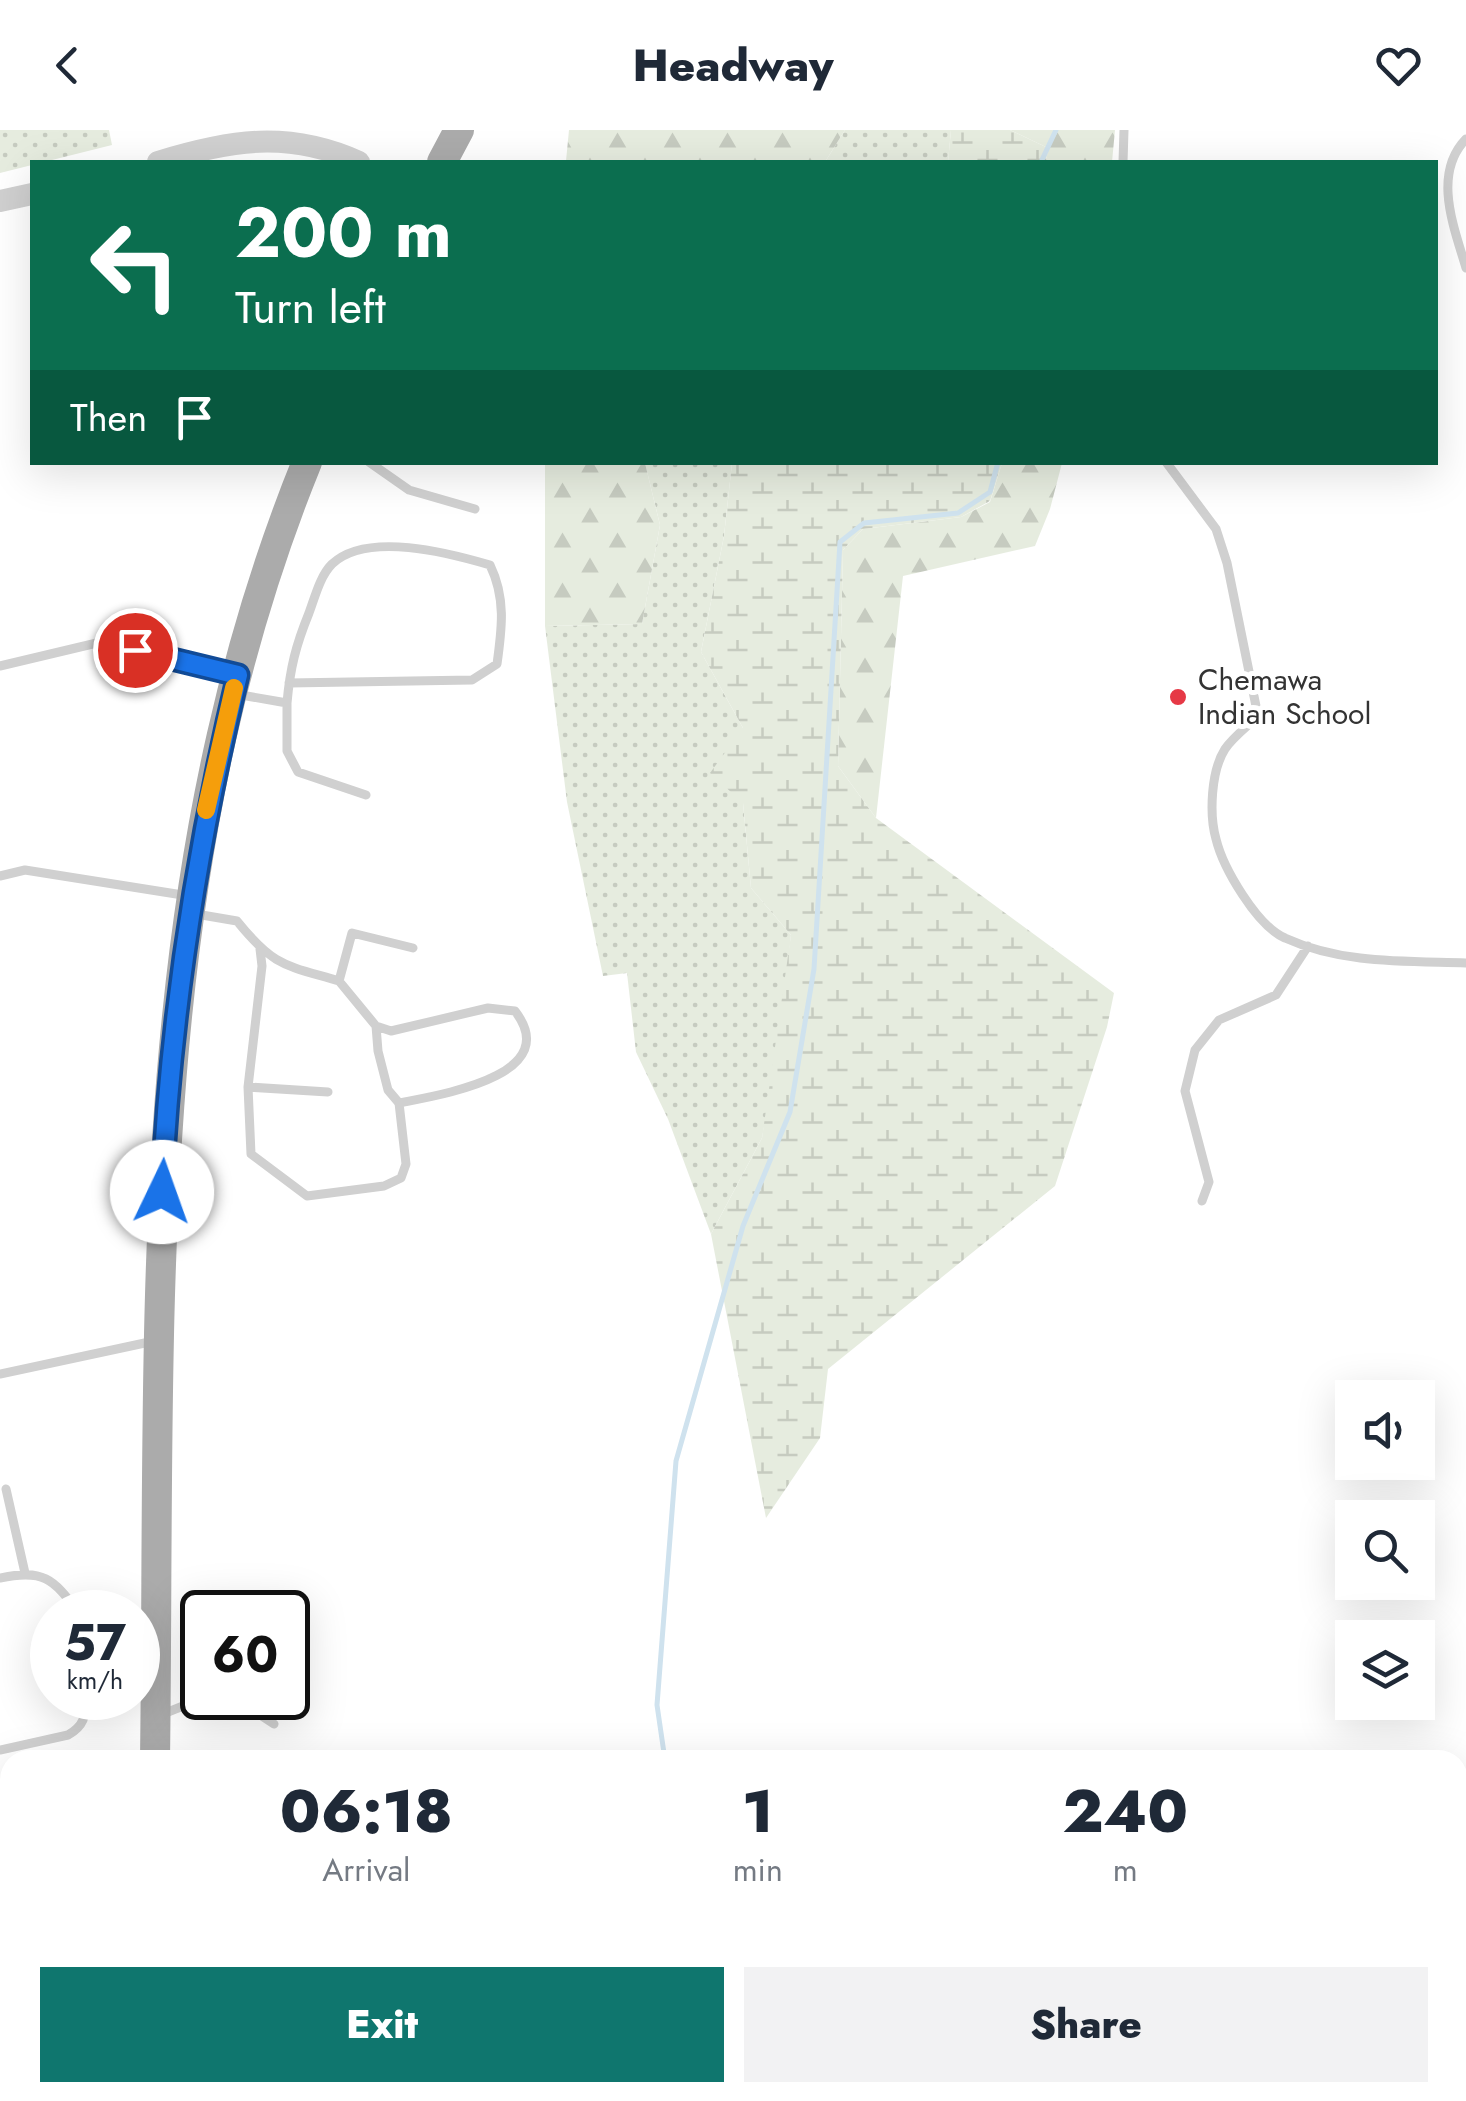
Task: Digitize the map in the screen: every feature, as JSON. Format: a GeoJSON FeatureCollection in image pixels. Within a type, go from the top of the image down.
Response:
{"type":"FeatureCollection","features":[{"type":"Feature","properties":{"kind":"main road"},"geometry":{"type":"LineString","coordinates":[[443,160],[459,130]]}},
{"type":"Feature","properties":{"kind":"main road"},"geometry":{"type":"LineString","coordinates":[[148,1590],[166,1126],[180,968],[209,794],[235,684],[280,533],[306,465]]}},
{"type":"Feature","properties":{"kind":"main road"},"geometry":{"type":"LineString","coordinates":[[156,1720],[156,1750]]}},
{"type":"Feature","properties":{"kind":"street"},"geometry":{"type":"LineString","coordinates":[[165,160],[212,147],[277,139],[320,146],[354,160]]}},
{"type":"Feature","properties":{"kind":"street"},"geometry":{"type":"LineString","coordinates":[[0,201],[30,194]]}},
{"type":"Feature","properties":{"kind":"lane"},"geometry":{"type":"LineString","coordinates":[[1123,160],[1124,130]]}},
{"type":"Feature","properties":{"kind":"lane"},"geometry":{"type":"LineString","coordinates":[[1466,139],[1450,162],[1448,179],[1450,207],[1466,268]]}},
{"type":"Feature","properties":{"kind":"lane"},"geometry":{"type":"LineString","coordinates":[[381,465],[409,490],[475,509]]}},
{"type":"Feature","properties":{"kind":"lane"},"geometry":{"type":"LineString","coordinates":[[1168,465],[1216,529],[1258,716],[1224,750],[1214,788],[1215,838],[1239,889],[1280,936],[1308,946],[1354,959],[1466,963]]}},
{"type":"Feature","properties":{"kind":"lane"},"geometry":{"type":"LineString","coordinates":[[289,683],[472,680],[497,664],[503,618],[499,585],[490,565],[438,550],[360,548],[333,563],[323,576],[292,659],[289,683],[287,703],[288,751],[298,772],[366,795]]}},
{"type":"Feature","properties":{"kind":"lane"},"geometry":{"type":"LineString","coordinates":[[0,666],[101,642],[287,703]]}},
{"type":"Feature","properties":{"kind":"lane"},"geometry":{"type":"LineString","coordinates":[[1,873],[25,870],[189,904],[238,921],[260,949],[278,963],[339,982],[376,1026],[391,1031],[488,1008],[515,1011],[524,1022],[528,1040],[514,1068],[460,1092],[399,1102]]}},
{"type":"Feature","properties":{"kind":"lane"},"geometry":{"type":"LineString","coordinates":[[339,982],[352,933],[413,948]]}},
{"type":"Feature","properties":{"kind":"lane"},"geometry":{"type":"LineString","coordinates":[[1202,1200],[1209,1182],[1185,1091],[1196,1050],[1219,1020],[1276,995],[1308,946]]}},
{"type":"Feature","properties":{"kind":"lane"},"geometry":{"type":"LineString","coordinates":[[260,949],[262,966],[248,1087],[251,1154],[308,1196],[384,1186],[401,1178],[406,1164],[399,1102],[388,1090],[376,1026]]}},
{"type":"Feature","properties":{"kind":"lane"},"geometry":{"type":"LineString","coordinates":[[248,1087],[328,1092]]}},
{"type":"Feature","properties":{"kind":"lane"},"geometry":{"type":"LineString","coordinates":[[0,1374],[158,1340]]}},
{"type":"Feature","properties":{"kind":"lane"},"geometry":{"type":"LineString","coordinates":[[6,1489],[25,1573]]}},
{"type":"Feature","properties":{"kind":"lane"},"geometry":{"type":"LineString","coordinates":[[0,1578],[25,1573],[51,1580],[59,1590]]}},
{"type":"Feature","properties":{"kind":"lane"},"geometry":{"type":"LineString","coordinates":[[0,1750],[68,1735],[78,1730],[83,1720]]}},
{"type":"Feature","properties":{"kind":"lane"},"geometry":{"type":"LineString","coordinates":[[268,1720],[274,1724]]}},
{"type":"Feature","properties":{"kind":"green space"},"geometry":{"type":"Polygon","coordinates":[[[0,130],[109,130],[112,145],[52,160],[30,160],[30,166],[0,173],[0,130]]]}},
{"type":"Feature","properties":{"kind":"green space"},"geometry":{"type":"Polygon","coordinates":[[[569,130],[845,130],[826,160],[566,160],[569,130]]]}},
{"type":"Feature","properties":{"kind":"green space"},"geometry":{"type":"Polygon","coordinates":[[[845,130],[951,130],[948,160],[826,160],[845,130]]]}},
{"type":"Feature","properties":{"kind":"green space"},"geometry":{"type":"Polygon","coordinates":[[[951,130],[1010,130],[1048,148],[1046,160],[948,160],[951,130]]]}},
{"type":"Feature","properties":{"kind":"green space"},"geometry":{"type":"Polygon","coordinates":[[[1010,130],[1115,130],[1112,160],[1046,160],[1048,148],[1010,130]]]}},
{"type":"Feature","properties":{"kind":"green space"},"geometry":{"type":"Polygon","coordinates":[[[545,465],[645,465],[660,525],[642,624],[545,626],[545,465]]]}},
{"type":"Feature","properties":{"kind":"green space"},"geometry":{"type":"Polygon","coordinates":[[[645,465],[732,465],[724,536],[701,652],[743,728],[743,803],[751,888],[791,935],[780,1037],[762,1138],[711,1234],[668,1119],[636,1052],[627,973],[603,976],[567,802],[545,626],[642,624],[660,525],[645,465]]]}},
{"type":"Feature","properties":{"kind":"green space"},"geometry":{"type":"Polygon","coordinates":[[[732,465],[1001,465],[990,501],[961,517],[863,529],[843,550],[838,766],[876,818],[1114,993],[1107,1027],[1055,1186],[828,1369],[820,1438],[766,1518],[711,1234],[762,1138],[791,935],[751,888],[743,803],[710,773],[743,728],[701,652],[724,536],[732,465]]]}},
{"type":"Feature","properties":{"kind":"green space"},"geometry":{"type":"Polygon","coordinates":[[[1001,465],[1061,465],[1035,546],[903,576],[876,818],[838,766],[843,550],[863,529],[961,517],[990,502],[1001,465]]]}},
{"type":"Feature","properties":{"kind":"waterway"},"geometry":{"type":"LineString","coordinates":[[1042,160],[1056,130]]}},
{"type":"Feature","properties":{"kind":"waterway"},"geometry":{"type":"LineString","coordinates":[[664,1750],[657,1705],[676,1461],[743,1226],[790,1112],[814,969],[840,542],[864,523],[958,513],[990,492],[997,465]]}},
{"type":"Feature","properties":{"kind":"slow traffic"},"geometry":{"type":"LineString","coordinates":[[206,810],[234,688]]}},
{"type":"Feature","properties":{"kind":"place","name":"Chemawa Indian School"},"geometry":{"type":"Point","coordinates":[1178,697]}},
{"type":"Feature","properties":{"kind":"route"},"geometry":{"type":"LineString","coordinates":[[135,650],[238,675],[209,794],[190,896],[171,1057],[162,1192]]}}]}
